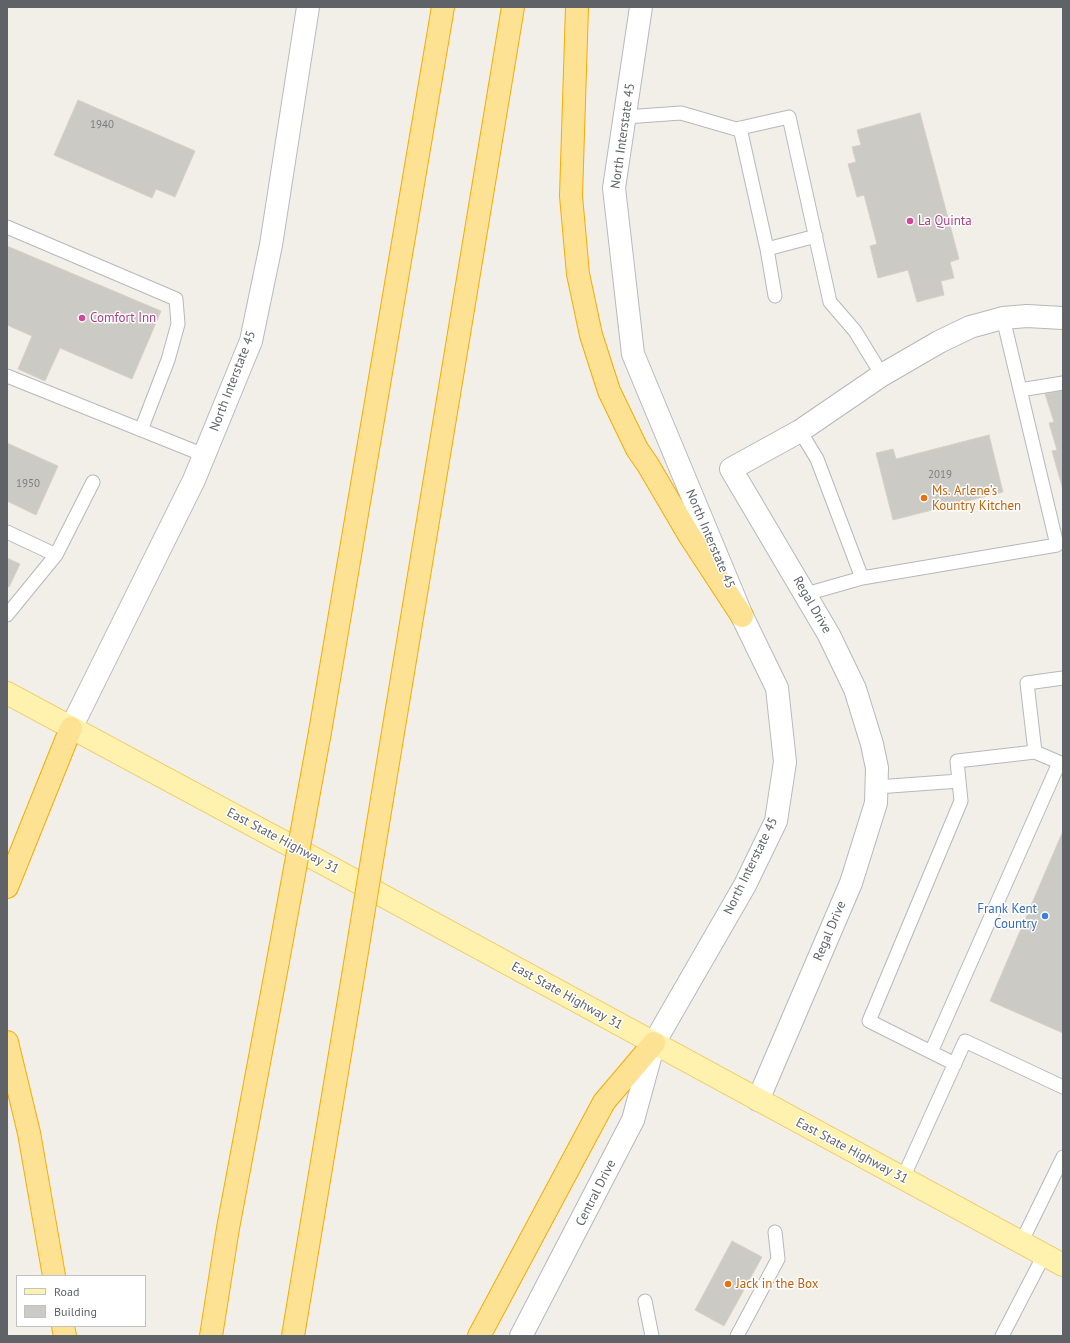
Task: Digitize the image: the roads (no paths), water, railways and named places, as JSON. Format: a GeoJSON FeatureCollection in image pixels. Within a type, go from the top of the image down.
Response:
{"type":"FeatureCollection","features":[{"type":"Feature","properties":{"kind":"highway"},"geometry":{"type":"LineString","coordinates":[[211,1336],[228,1228],[320,732],[443,7]]}},
{"type":"Feature","properties":{"kind":"highway"},"geometry":{"type":"LineString","coordinates":[[293,1336],[513,7]]}},
{"type":"Feature","properties":{"kind":"highway"},"geometry":{"type":"LineString","coordinates":[[577,7],[571,196],[578,274],[590,335],[609,391],[637,449],[689,535],[742,616]]}},
{"type":"Feature","properties":{"kind":"highway"},"geometry":{"type":"LineString","coordinates":[[7,887],[71,728]]}},
{"type":"Feature","properties":{"kind":"highway"},"geometry":{"type":"LineString","coordinates":[[7,1042],[29,1133],[54,1275]]}},
{"type":"Feature","properties":{"kind":"highway"},"geometry":{"type":"LineString","coordinates":[[479,1336],[604,1102],[654,1043]]}},
{"type":"Feature","properties":{"kind":"main road","name":"North Interstate 45"},"geometry":{"type":"LineString","coordinates":[[71,728],[194,480],[251,341],[271,245],[308,7]]}},
{"type":"Feature","properties":{"kind":"main road","name":"North Interstate 45"},"geometry":{"type":"LineString","coordinates":[[641,7],[614,188],[633,354],[742,616],[777,688],[785,762],[776,821],[745,885],[654,1043]]}},
{"type":"Feature","properties":{"kind":"main road","name":"Regal Drive"},"geometry":{"type":"LineString","coordinates":[[758,1100],[851,882],[876,803],[877,768],[872,744],[855,689],[829,635],[731,469],[800,431],[882,375],[939,342],[970,327],[1003,318],[1028,316],[1063,318]]}},
{"type":"Feature","properties":{"kind":"main road","name":"East State Highway 31"},"geometry":{"type":"LineString","coordinates":[[7,693],[1063,1265]]}},
{"type":"Feature","properties":{"kind":"main road","name":"Central Drive"},"geometry":{"type":"LineString","coordinates":[[521,1336],[633,1120],[654,1043]]}},
{"type":"Feature","properties":{"kind":"lane"},"geometry":{"type":"LineString","coordinates":[[625,117],[681,113],[736,129],[789,117],[830,302],[855,331],[882,375]]}},
{"type":"Feature","properties":{"kind":"lane"},"geometry":{"type":"LineString","coordinates":[[740,128],[767,249],[775,296]]}},
{"type":"Feature","properties":{"kind":"lane"},"geometry":{"type":"LineString","coordinates":[[7,227],[176,299],[178,324],[168,360],[141,430]]}},
{"type":"Feature","properties":{"kind":"lane"},"geometry":{"type":"LineString","coordinates":[[767,249],[816,236]]}},
{"type":"Feature","properties":{"kind":"lane"},"geometry":{"type":"LineString","coordinates":[[806,594],[862,578],[1060,546],[1003,318]]}},
{"type":"Feature","properties":{"kind":"lane"},"geometry":{"type":"LineString","coordinates":[[7,376],[204,455]]}},
{"type":"Feature","properties":{"kind":"lane"},"geometry":{"type":"LineString","coordinates":[[1020,390],[1063,383]]}},
{"type":"Feature","properties":{"kind":"lane"},"geometry":{"type":"LineString","coordinates":[[800,431],[817,459],[862,578]]}},
{"type":"Feature","properties":{"kind":"lane"},"geometry":{"type":"LineString","coordinates":[[7,615],[56,555],[92,482]]}},
{"type":"Feature","properties":{"kind":"lane"},"geometry":{"type":"LineString","coordinates":[[7,532],[56,555]]}},
{"type":"Feature","properties":{"kind":"lane"},"geometry":{"type":"LineString","coordinates":[[1035,752],[1027,683],[1063,678]]}},
{"type":"Feature","properties":{"kind":"lane"},"geometry":{"type":"LineString","coordinates":[[931,1052],[1061,763],[1035,752],[958,761],[961,801],[869,1021],[931,1052],[955,1064]]}},
{"type":"Feature","properties":{"kind":"lane"},"geometry":{"type":"LineString","coordinates":[[877,787],[959,781]]}},
{"type":"Feature","properties":{"kind":"lane"},"geometry":{"type":"LineString","coordinates":[[903,1178],[965,1041],[1063,1087]]}},
{"type":"Feature","properties":{"kind":"lane"},"geometry":{"type":"LineString","coordinates":[[1021,1243],[1063,1157]]}},
{"type":"Feature","properties":{"kind":"lane"},"geometry":{"type":"LineString","coordinates":[[737,1336],[778,1259],[774,1232]]}},
{"type":"Feature","properties":{"kind":"lane"},"geometry":{"type":"LineString","coordinates":[[1002,1336],[1044,1255]]}},
{"type":"Feature","properties":{"kind":"lane"},"geometry":{"type":"LineString","coordinates":[[645,1301],[652,1336]]}},
{"type":"Feature","properties":{"kind":"place","name":"La Quinta"},"geometry":{"type":"Point","coordinates":[910,221]}},
{"type":"Feature","properties":{"kind":"place","name":"Comfort Inn"},"geometry":{"type":"Point","coordinates":[82,318]}},
{"type":"Feature","properties":{"kind":"place","name":"Ms. Arlene’s Kountry Kitchen"},"geometry":{"type":"Point","coordinates":[924,498]}},
{"type":"Feature","properties":{"kind":"place","name":"Frank Kent Country"},"geometry":{"type":"Point","coordinates":[1045,916]}},
{"type":"Feature","properties":{"kind":"place","name":"Jack in the Box"},"geometry":{"type":"Point","coordinates":[728,1284]}}]}
